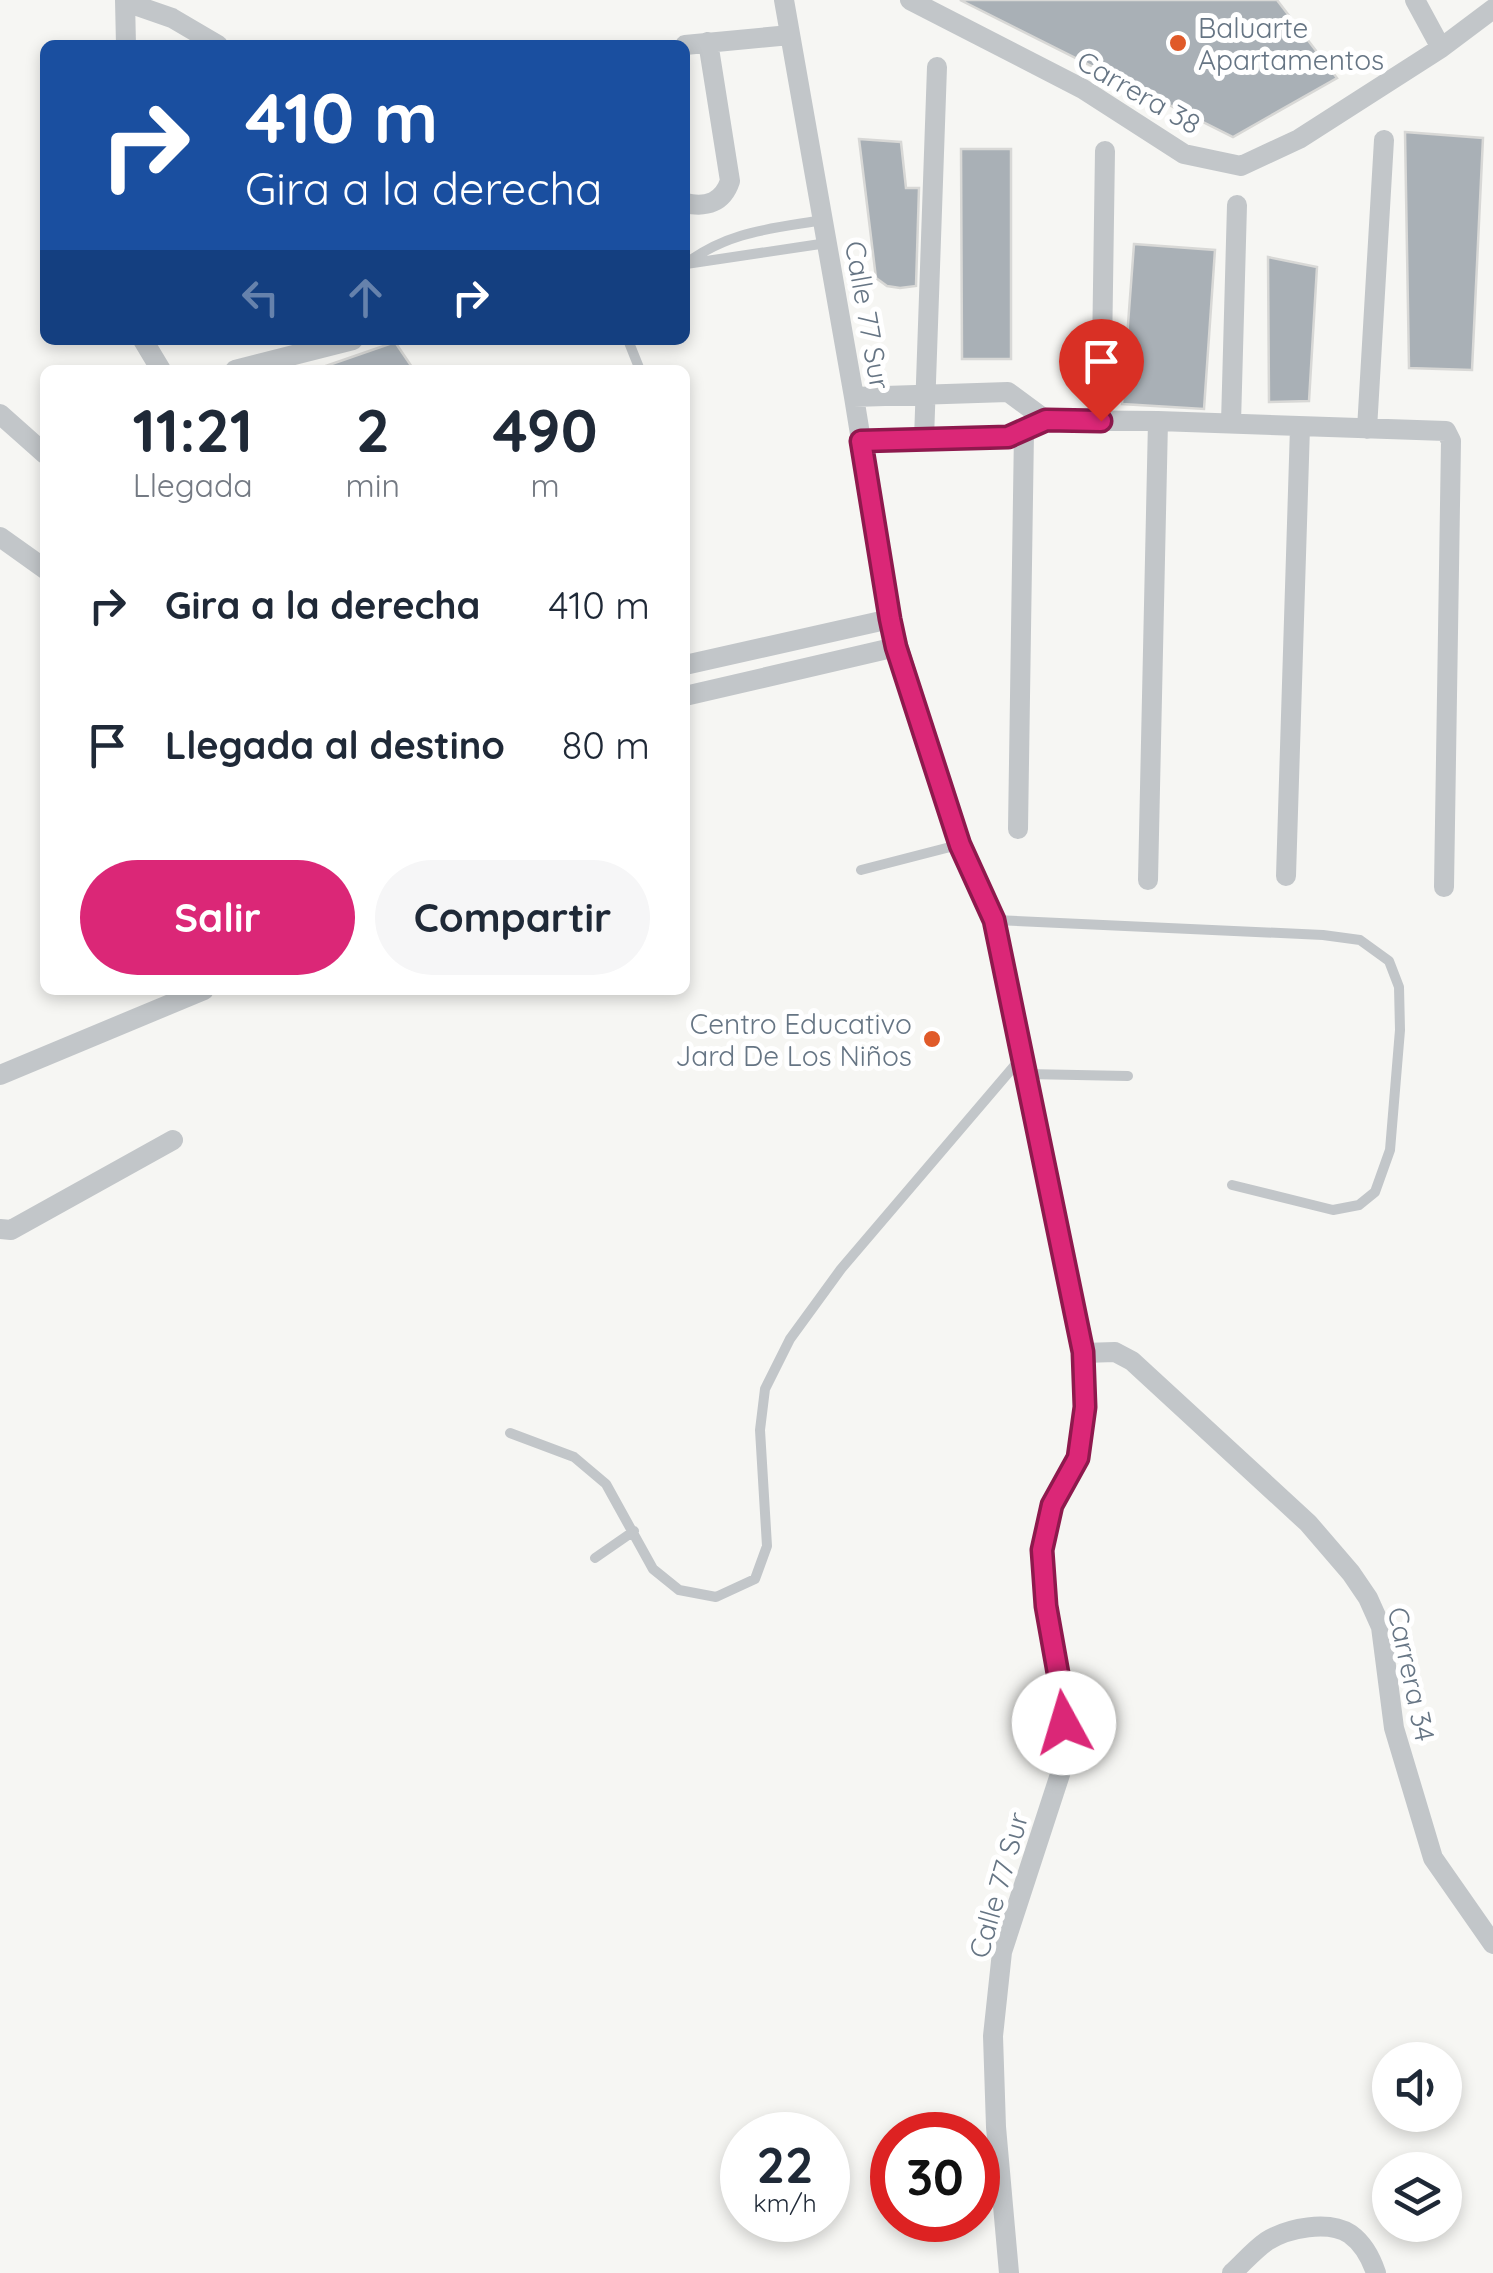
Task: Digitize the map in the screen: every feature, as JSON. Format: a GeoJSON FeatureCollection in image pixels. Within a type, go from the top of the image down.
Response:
{"type":"FeatureCollection","features":[{"type":"Feature","properties":{"kind":"street","name":"Calle 77 Sur"},"geometry":{"type":"LineString","coordinates":[[784,0],[896,647],[960,845],[994,920],[1083,1352],[1085,1407],[1078,1458],[1052,1505],[1042,1550],[1066,1756],[1002,1952],[993,2036],[996,2127],[1009,2273]]}},
{"type":"Feature","properties":{"kind":"street","name":"Carrera 38"},"geometry":{"type":"LineString","coordinates":[[910,0],[1083,90],[1184,154],[1241,166],[1299,139],[1441,48],[1493,9]]}},
{"type":"Feature","properties":{"kind":"street"},"geometry":{"type":"LineString","coordinates":[[1415,0],[1441,48]]}},
{"type":"Feature","properties":{"kind":"street"},"geometry":{"type":"LineString","coordinates":[[126,40],[125,1],[172,18],[209,40]]}},
{"type":"Feature","properties":{"kind":"street"},"geometry":{"type":"LineString","coordinates":[[690,44],[790,34]]}},
{"type":"Feature","properties":{"kind":"street"},"geometry":{"type":"LineString","coordinates":[[690,204],[714,202],[726,194],[730,181],[708,42]]}},
{"type":"Feature","properties":{"kind":"street"},"geometry":{"type":"LineString","coordinates":[[924,439],[936,66]]}},
{"type":"Feature","properties":{"kind":"street"},"geometry":{"type":"LineString","coordinates":[[1367,428],[1384,140]]}},
{"type":"Feature","properties":{"kind":"street"},"geometry":{"type":"LineString","coordinates":[[1101,421],[1105,151]]}},
{"type":"Feature","properties":{"kind":"street"},"geometry":{"type":"LineString","coordinates":[[1231,424],[1237,206]]}},
{"type":"Feature","properties":{"kind":"street"},"geometry":{"type":"LineString","coordinates":[[255,365],[333,345]]}},
{"type":"Feature","properties":{"kind":"street"},"geometry":{"type":"LineString","coordinates":[[854,397],[1008,392],[1046,420]]}},
{"type":"Feature","properties":{"kind":"street"},"geometry":{"type":"LineString","coordinates":[[0,414],[40,450]]}},
{"type":"Feature","properties":{"kind":"street"},"geometry":{"type":"LineString","coordinates":[[861,441],[1008,437],[1046,420],[1446,431],[1452,441],[1444,887]]}},
{"type":"Feature","properties":{"kind":"street"},"geometry":{"type":"LineString","coordinates":[[1148,880],[1158,421]]}},
{"type":"Feature","properties":{"kind":"street"},"geometry":{"type":"LineString","coordinates":[[1286,876],[1300,427]]}},
{"type":"Feature","properties":{"kind":"street"},"geometry":{"type":"LineString","coordinates":[[1018,829],[1024,432]]}},
{"type":"Feature","properties":{"kind":"street"},"geometry":{"type":"LineString","coordinates":[[0,538],[40,566]]}},
{"type":"Feature","properties":{"kind":"street"},"geometry":{"type":"LineString","coordinates":[[690,665],[890,619]]}},
{"type":"Feature","properties":{"kind":"street"},"geometry":{"type":"LineString","coordinates":[[690,695],[896,647]]}},
{"type":"Feature","properties":{"kind":"street"},"geometry":{"type":"LineString","coordinates":[[0,1076],[192,995]]}},
{"type":"Feature","properties":{"kind":"street"},"geometry":{"type":"LineString","coordinates":[[0,1229],[10,1230],[173,1140]]}},
{"type":"Feature","properties":{"kind":"street","name":"Carrera 34"},"geometry":{"type":"LineString","coordinates":[[1083,1352],[1115,1352],[1132,1360],[1274,1490],[1352,1573],[1380,1627],[1394,1728],[1433,1858],[1493,1944]]}},
{"type":"Feature","properties":{"kind":"street"},"geometry":{"type":"LineString","coordinates":[[1232,2273],[1266,2242],[1293,2229],[1320,2226],[1349,2233],[1370,2256],[1376,2273]]}},
{"type":"Feature","properties":{"kind":"lane"},"geometry":{"type":"LineString","coordinates":[[690,261],[722,240],[823,220]]}},
{"type":"Feature","properties":{"kind":"lane"},"geometry":{"type":"LineString","coordinates":[[690,263],[827,242]]}},
{"type":"Feature","properties":{"kind":"lane"},"geometry":{"type":"LineString","coordinates":[[861,870],[960,845]]}},
{"type":"Feature","properties":{"kind":"lane"},"geometry":{"type":"LineString","coordinates":[[994,920],[1324,934],[1360,940],[1389,961],[1398,987],[1400,1030],[1390,1150],[1375,1192],[1359,1205],[1333,1210],[1232,1185]]}},
{"type":"Feature","properties":{"kind":"lane"},"geometry":{"type":"LineString","coordinates":[[510,1433],[574,1457],[606,1484],[653,1570],[679,1590],[716,1597],[755,1579],[768,1546],[760,1430],[765,1389],[790,1339],[841,1269],[1024,1066],[1128,1076]]}},
{"type":"Feature","properties":{"kind":"lane"},"geometry":{"type":"LineString","coordinates":[[596,1558],[634,1531]]}},
{"type":"Feature","properties":{"kind":"building","name":"Baluarte Apartamentos"},"geometry":{"type":"Polygon","coordinates":[[[960,0],[1277,0],[1337,78],[1233,137],[960,0]]]}},
{"type":"Feature","properties":{"kind":"building"},"geometry":{"type":"Polygon","coordinates":[[[1405,132],[1483,138],[1472,370],[1409,368],[1405,132]]]}},
{"type":"Feature","properties":{"kind":"building"},"geometry":{"type":"Polygon","coordinates":[[[859,139],[901,142],[906,188],[919,188],[916,286],[887,286],[876,278],[859,139]]]}},
{"type":"Feature","properties":{"kind":"building"},"geometry":{"type":"Polygon","coordinates":[[[961,149],[1011,149],[1011,359],[962,359],[961,149]]]}},
{"type":"Feature","properties":{"kind":"building"},"geometry":{"type":"Polygon","coordinates":[[[1134,244],[1215,250],[1204,409],[1122,404],[1134,244]]]}},
{"type":"Feature","properties":{"kind":"building"},"geometry":{"type":"Polygon","coordinates":[[[1268,257],[1317,267],[1309,401],[1269,402],[1268,257]]]}},
{"type":"Feature","properties":{"kind":"building"},"geometry":{"type":"Polygon","coordinates":[[[386,345],[397,345],[411,365],[329,365],[386,345]]]}},
{"type":"Feature","properties":{"kind":"place","name":"Baluarte Apartamentos"},"geometry":{"type":"Point","coordinates":[1178,43]}},
{"type":"Feature","properties":{"kind":"place","name":"Centro Educativo Jard De Los Niños"},"geometry":{"type":"Point","coordinates":[932,1039]}},
{"type":"Feature","properties":{"kind":"route"},"geometry":{"type":"LineString","coordinates":[[1064,1723],[1046,1606],[1042,1550],[1052,1505],[1078,1458],[1085,1407],[1083,1352],[994,920],[960,845],[896,647],[861,441],[1008,437],[1046,420],[1101,421]]}}]}
